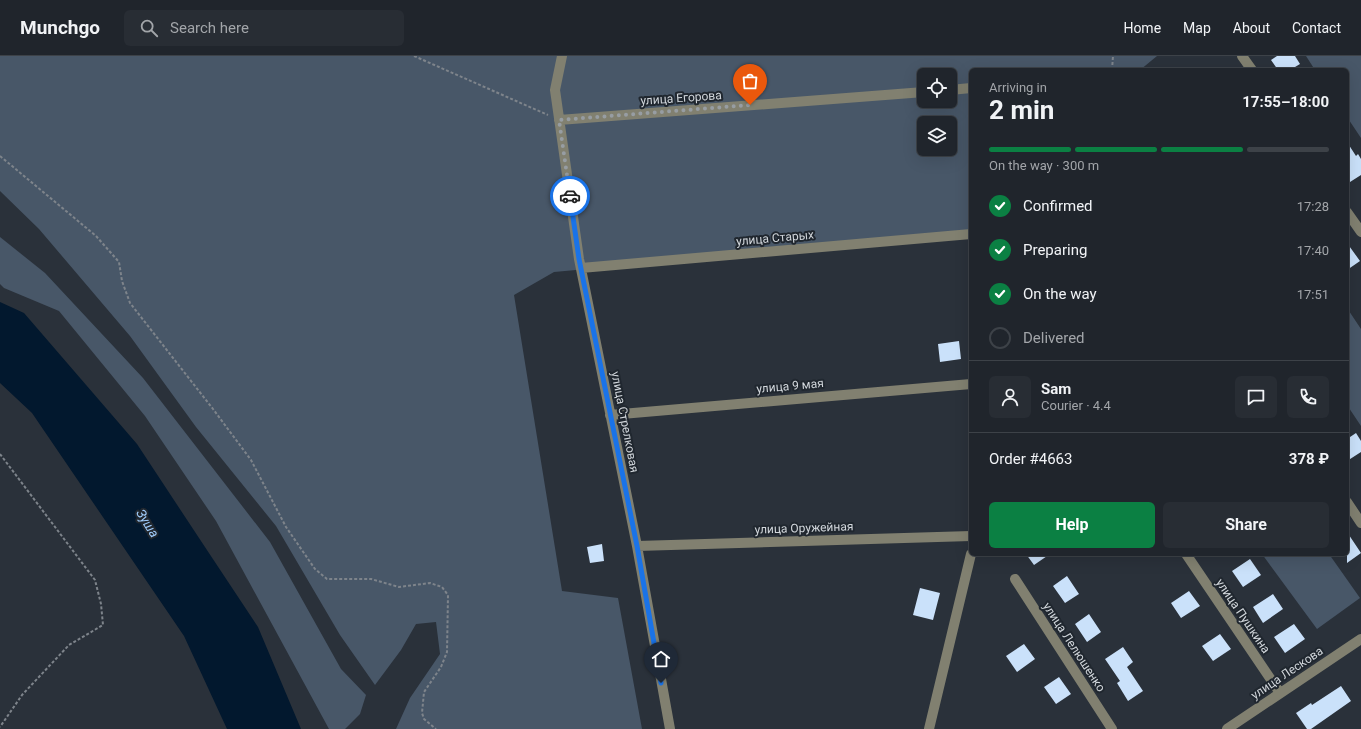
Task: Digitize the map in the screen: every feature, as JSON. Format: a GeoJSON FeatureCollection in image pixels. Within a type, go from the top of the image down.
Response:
{"type":"FeatureCollection","features":[{"type":"Feature","properties":{"kind":"street","name":"улица Стрелковая"},"geometry":{"type":"LineString","coordinates":[[562,56],[555,90],[581,268],[637,546],[670,729]]}},
{"type":"Feature","properties":{"kind":"street"},"geometry":{"type":"LineString","coordinates":[[1242,56],[1251,68]]}},
{"type":"Feature","properties":{"kind":"street"},"geometry":{"type":"LineString","coordinates":[[957,89],[969,88]]}},
{"type":"Feature","properties":{"kind":"street","name":"улица Егорова"},"geometry":{"type":"LineString","coordinates":[[559,120],[917,93]]}},
{"type":"Feature","properties":{"kind":"street"},"geometry":{"type":"LineString","coordinates":[[1349,215],[1361,232]]}},
{"type":"Feature","properties":{"kind":"street","name":"улица Старых"},"geometry":{"type":"LineString","coordinates":[[581,268],[969,234]]}},
{"type":"Feature","properties":{"kind":"street","name":"улица 9 мая"},"geometry":{"type":"LineString","coordinates":[[610,415],[969,384]]}},
{"type":"Feature","properties":{"kind":"street"},"geometry":{"type":"LineString","coordinates":[[1349,505],[1361,523]]}},
{"type":"Feature","properties":{"kind":"street","name":"улица Оружейная"},"geometry":{"type":"LineString","coordinates":[[637,546],[969,536]]}},
{"type":"Feature","properties":{"kind":"street"},"geometry":{"type":"LineString","coordinates":[[929,729],[971,556]]}},
{"type":"Feature","properties":{"kind":"street","name":"улица Пушкина"},"geometry":{"type":"LineString","coordinates":[[1187,556],[1280,693]]}},
{"type":"Feature","properties":{"kind":"street","name":"улица Лелюшенко"},"geometry":{"type":"LineString","coordinates":[[1015,579],[1112,729]]}},
{"type":"Feature","properties":{"kind":"street","name":"улица Лескова"},"geometry":{"type":"LineString","coordinates":[[1227,729],[1361,639]]}},
{"type":"Feature","properties":{"kind":"path"},"geometry":{"type":"LineString","coordinates":[[414,56],[559,120]]}},
{"type":"Feature","properties":{"kind":"path"},"geometry":{"type":"LineString","coordinates":[[1112,68],[1113,56]]}},
{"type":"Feature","properties":{"kind":"path"},"geometry":{"type":"LineString","coordinates":[[0,156],[96,236],[119,262],[122,281],[130,303],[251,460],[286,527],[315,569],[327,578],[371,578],[399,587],[430,583],[442,587],[448,595],[447,652],[441,667],[424,692],[422,713],[424,719],[436,729]]}},
{"type":"Feature","properties":{"kind":"path"},"geometry":{"type":"LineString","coordinates":[[0,454],[94,580],[101,604],[103,625],[69,645],[22,695],[0,727]]}},
{"type":"Feature","properties":{"kind":"shaded area"},"geometry":{"type":"Polygon","coordinates":[[[0,56],[1157,56],[1142,68],[969,68],[969,234],[554,272],[514,295],[562,591],[618,598],[642,729],[396,729],[410,698],[440,654],[436,622],[416,624],[401,650],[375,685],[340,635],[276,526],[196,427],[130,336],[39,229],[0,191],[0,56]]]}},
{"type":"Feature","properties":{"kind":"shaded area"},"geometry":{"type":"Polygon","coordinates":[[[1306,56],[1361,56],[1361,138],[1349,120],[1349,68],[1314,68],[1306,56]]]}},
{"type":"Feature","properties":{"kind":"shaded area"},"geometry":{"type":"Polygon","coordinates":[[[0,237],[45,273],[143,378],[270,542],[341,669],[366,695],[360,714],[345,729],[329,729],[216,521],[145,416],[59,311],[4,288],[0,284],[0,237]]]}},
{"type":"Feature","properties":{"kind":"shaded area"},"geometry":{"type":"Polygon","coordinates":[[[1349,311],[1361,329],[1361,426],[1349,408],[1349,311]]]}},
{"type":"Feature","properties":{"kind":"shaded area"},"geometry":{"type":"Polygon","coordinates":[[[1263,556],[1330,556],[1360,598],[1317,629],[1263,556]]]}},
{"type":"Feature","properties":{"kind":"water","name":"Зуша"},"geometry":{"type":"Polygon","coordinates":[[[0,302],[24,313],[137,444],[258,627],[301,729],[227,729],[184,636],[32,413],[0,383],[0,302]]]}},
{"type":"Feature","properties":{"kind":"building"},"geometry":{"type":"Polygon","coordinates":[[[1277,56],[1295,56],[1300,64],[1293,68],[1277,68],[1271,60],[1277,56]]]}},
{"type":"Feature","properties":{"kind":"building"},"geometry":{"type":"Polygon","coordinates":[[[1349,145],[1356,156],[1358,154],[1361,159],[1361,175],[1350,182],[1349,145]]]}},
{"type":"Feature","properties":{"kind":"building"},"geometry":{"type":"Polygon","coordinates":[[[1349,246],[1360,261],[1349,269],[1349,246]]]}},
{"type":"Feature","properties":{"kind":"building"},"geometry":{"type":"Polygon","coordinates":[[[959,341],[961,359],[940,362],[938,344],[959,341]]]}},
{"type":"Feature","properties":{"kind":"building"},"geometry":{"type":"Polygon","coordinates":[[[1356,433],[1361,441],[1361,452],[1349,460],[1349,438],[1356,433]]]}},
{"type":"Feature","properties":{"kind":"building"},"geometry":{"type":"Polygon","coordinates":[[[1349,535],[1361,553],[1347,563],[1347,556],[1349,556],[1349,535]]]}},
{"type":"Feature","properties":{"kind":"building"},"geometry":{"type":"Polygon","coordinates":[[[602,544],[604,561],[590,563],[587,547],[602,544]]]}},
{"type":"Feature","properties":{"kind":"building"},"geometry":{"type":"Polygon","coordinates":[[[1027,556],[1047,556],[1034,565],[1027,556]]]}},
{"type":"Feature","properties":{"kind":"building"},"geometry":{"type":"Polygon","coordinates":[[[1250,559],[1261,575],[1243,587],[1232,571],[1250,559]]]}},
{"type":"Feature","properties":{"kind":"building"},"geometry":{"type":"Polygon","coordinates":[[[1067,576],[1079,594],[1065,603],[1053,586],[1067,576]]]}},
{"type":"Feature","properties":{"kind":"building"},"geometry":{"type":"Polygon","coordinates":[[[920,588],[940,593],[933,620],[913,615],[920,588]]]}},
{"type":"Feature","properties":{"kind":"building"},"geometry":{"type":"Polygon","coordinates":[[[1189,591],[1200,606],[1181,618],[1171,603],[1189,591]]]}},
{"type":"Feature","properties":{"kind":"building"},"geometry":{"type":"Polygon","coordinates":[[[1273,594],[1283,609],[1263,623],[1253,607],[1273,594]]]}},
{"type":"Feature","properties":{"kind":"building"},"geometry":{"type":"Polygon","coordinates":[[[1089,614],[1101,632],[1087,642],[1075,624],[1089,614]]]}},
{"type":"Feature","properties":{"kind":"building"},"geometry":{"type":"Polygon","coordinates":[[[1294,624],[1305,639],[1285,653],[1274,637],[1294,624]]]}},
{"type":"Feature","properties":{"kind":"building"},"geometry":{"type":"Polygon","coordinates":[[[1220,634],[1231,649],[1213,661],[1202,646],[1220,634]]]}},
{"type":"Feature","properties":{"kind":"building"},"geometry":{"type":"Polygon","coordinates":[[[1024,644],[1035,659],[1017,672],[1006,656],[1024,644]]]}},
{"type":"Feature","properties":{"kind":"building"},"geometry":{"type":"Polygon","coordinates":[[[1123,647],[1133,662],[1127,667],[1143,691],[1128,701],[1117,683],[1120,681],[1105,659],[1123,647]]]}},
{"type":"Feature","properties":{"kind":"building"},"geometry":{"type":"Polygon","coordinates":[[[1059,677],[1071,694],[1056,704],[1044,687],[1059,677]]]}},
{"type":"Feature","properties":{"kind":"building"},"geometry":{"type":"Polygon","coordinates":[[[1341,686],[1351,701],[1311,729],[1307,729],[1296,713],[1311,703],[1312,705],[1341,686]]]}},
{"type":"Feature","properties":{"kind":"way so far"},"geometry":{"type":"LineString","coordinates":[[570,196],[559,120],[750,105]]}},
{"type":"Feature","properties":{"kind":"route"},"geometry":{"type":"LineString","coordinates":[[570,196],[579,259],[637,546],[661,683]]}}]}
